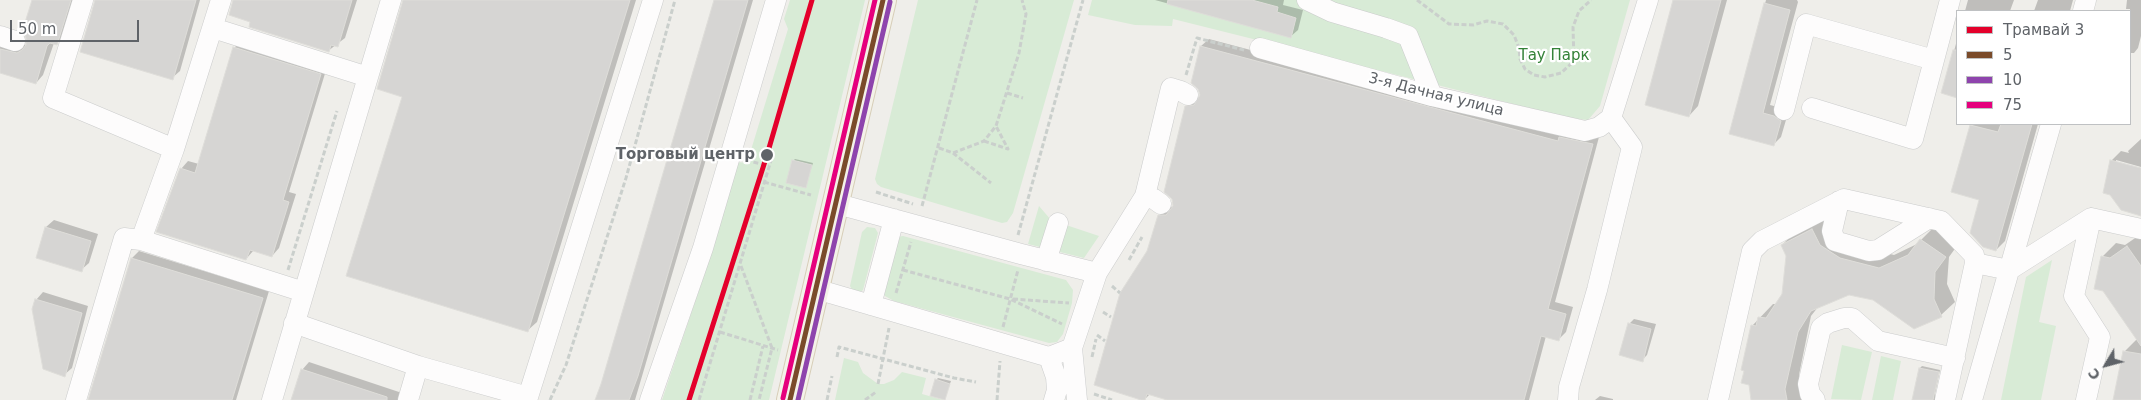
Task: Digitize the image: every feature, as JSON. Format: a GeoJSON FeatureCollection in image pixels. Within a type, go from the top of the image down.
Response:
{"type":"FeatureCollection","features":[{"type":"Feature","properties":{"kind":"main road"},"geometry":{"type":"LineString","coordinates":[[790,400],[816,289],[823,199],[883,0]]}},
{"type":"Feature","properties":{"kind":"lane"},"geometry":{"type":"LineString","coordinates":[[83,0],[53,98],[174,149]]}},
{"type":"Feature","properties":{"kind":"lane"},"geometry":{"type":"LineString","coordinates":[[141,240],[174,149],[221,0]]}},
{"type":"Feature","properties":{"kind":"lane"},"geometry":{"type":"LineString","coordinates":[[272,400],[391,0]]}},
{"type":"Feature","properties":{"kind":"lane"},"geometry":{"type":"LineString","coordinates":[[294,323],[418,366],[528,397],[653,0]]}},
{"type":"Feature","properties":{"kind":"lane"},"geometry":{"type":"LineString","coordinates":[[650,400],[703,248],[776,0]]}},
{"type":"Feature","properties":{"kind":"lane"},"geometry":{"type":"LineString","coordinates":[[1307,0],[1332,12],[1408,36],[1432,96]]}},
{"type":"Feature","properties":{"kind":"lane"},"geometry":{"type":"LineString","coordinates":[[1568,400],[1569,387],[1597,290],[1632,147],[1611,118],[1648,0]]}},
{"type":"Feature","properties":{"kind":"lane"},"geometry":{"type":"LineString","coordinates":[[1812,108],[1913,139],[1950,0]]}},
{"type":"Feature","properties":{"kind":"lane"},"geometry":{"type":"LineString","coordinates":[[1784,110],[1806,24],[1934,60]]}},
{"type":"Feature","properties":{"kind":"lane"},"geometry":{"type":"LineString","coordinates":[[213,28],[368,77]]}},
{"type":"Feature","properties":{"kind":"lane","name":"3-я Дачная улица"},"geometry":{"type":"LineString","coordinates":[[1260,48],[1432,96],[1484,114],[1585,131],[1599,127],[1611,118]]}},
{"type":"Feature","properties":{"kind":"lane"},"geometry":{"type":"LineString","coordinates":[[1077,400],[1072,348],[1080,329],[1096,273],[1153,200],[1180,92]]}},
{"type":"Feature","properties":{"kind":"lane"},"geometry":{"type":"LineString","coordinates":[[1972,400],[2051,125]]}},
{"type":"Feature","properties":{"kind":"lane"},"geometry":{"type":"LineString","coordinates":[[823,199],[1096,273]]}},
{"type":"Feature","properties":{"kind":"lane"},"geometry":{"type":"LineString","coordinates":[[1718,400],[1752,251],[1762,241],[1839,201],[1849,200],[1941,221],[1974,255],[1975,263],[1945,400]]}},
{"type":"Feature","properties":{"kind":"lane"},"geometry":{"type":"LineString","coordinates":[[1839,201],[1832,231],[1835,241],[1869,251],[1878,250],[1929,218]]}},
{"type":"Feature","properties":{"kind":"lane"},"geometry":{"type":"LineString","coordinates":[[2086,400],[2100,336],[2074,296],[2091,218]]}},
{"type":"Feature","properties":{"kind":"lane"},"geometry":{"type":"LineString","coordinates":[[1975,263],[2009,270],[2091,218],[2141,228]]}},
{"type":"Feature","properties":{"kind":"lane"},"geometry":{"type":"LineString","coordinates":[[871,305],[894,219]]}},
{"type":"Feature","properties":{"kind":"lane"},"geometry":{"type":"LineString","coordinates":[[1046,261],[1058,223]]}},
{"type":"Feature","properties":{"kind":"lane"},"geometry":{"type":"LineString","coordinates":[[76,400],[124,238],[141,240],[304,292]]}},
{"type":"Feature","properties":{"kind":"lane"},"geometry":{"type":"LineString","coordinates":[[816,289],[1049,357],[1072,348]]}},
{"type":"Feature","properties":{"kind":"lane"},"geometry":{"type":"LineString","coordinates":[[1816,400],[1810,394],[1808,384],[1821,328],[1828,323],[1844,318],[1852,318],[1878,341],[1954,358]]}},
{"type":"Feature","properties":{"kind":"lane"},"geometry":{"type":"LineString","coordinates":[[1049,357],[1056,377],[1057,390],[1054,400]]}},
{"type":"Feature","properties":{"kind":"lane"},"geometry":{"type":"LineString","coordinates":[[408,400],[418,366]]}},
{"type":"Feature","properties":{"kind":"path"},"geometry":{"type":"LineString","coordinates":[[550,400],[566,365],[626,178],[676,0]]}},
{"type":"Feature","properties":{"kind":"path"},"geometry":{"type":"LineString","coordinates":[[922,206],[977,0]]}},
{"type":"Feature","properties":{"kind":"path"},"geometry":{"type":"LineString","coordinates":[[953,153],[984,141],[996,126],[1018,53],[1026,14],[1022,0]]}},
{"type":"Feature","properties":{"kind":"path"},"geometry":{"type":"LineString","coordinates":[[1018,235],[1083,0]]}},
{"type":"Feature","properties":{"kind":"path"},"geometry":{"type":"LineString","coordinates":[[1417,0],[1449,24],[1473,25],[1487,21],[1504,24],[1514,35],[1519,48],[1520,59],[1525,69],[1534,75],[1545,77],[1561,73],[1574,61],[1572,27],[1579,11],[1591,0]]}},
{"type":"Feature","properties":{"kind":"path"},"geometry":{"type":"LineString","coordinates":[[1007,93],[1023,98]]}},
{"type":"Feature","properties":{"kind":"path"},"geometry":{"type":"LineString","coordinates":[[284,286],[338,108]]}},
{"type":"Feature","properties":{"kind":"path"},"geometry":{"type":"LineString","coordinates":[[984,141],[1008,150],[996,126]]}},
{"type":"Feature","properties":{"kind":"path"},"geometry":{"type":"LineString","coordinates":[[939,148],[953,153],[991,182]]}},
{"type":"Feature","properties":{"kind":"path"},"geometry":{"type":"LineString","coordinates":[[699,400],[772,157]]}},
{"type":"Feature","properties":{"kind":"path"},"geometry":{"type":"LineString","coordinates":[[748,158],[753,162],[769,166]]}},
{"type":"Feature","properties":{"kind":"path"},"geometry":{"type":"LineString","coordinates":[[764,182],[823,199]]}},
{"type":"Feature","properties":{"kind":"path"},"geometry":{"type":"LineString","coordinates":[[894,301],[912,239]]}},
{"type":"Feature","properties":{"kind":"path"},"geometry":{"type":"LineString","coordinates":[[740,266],[772,348],[759,400]]}},
{"type":"Feature","properties":{"kind":"path"},"geometry":{"type":"LineString","coordinates":[[1002,330],[1019,267]]}},
{"type":"Feature","properties":{"kind":"path"},"geometry":{"type":"LineString","coordinates":[[903,270],[1010,299],[1067,326]]}},
{"type":"Feature","properties":{"kind":"path"},"geometry":{"type":"LineString","coordinates":[[1112,286],[1120,292]]}},
{"type":"Feature","properties":{"kind":"path"},"geometry":{"type":"LineString","coordinates":[[1010,299],[1072,303]]}},
{"type":"Feature","properties":{"kind":"path"},"geometry":{"type":"LineString","coordinates":[[1103,312],[1112,317]]}},
{"type":"Feature","properties":{"kind":"path"},"geometry":{"type":"LineString","coordinates":[[878,384],[890,325]]}},
{"type":"Feature","properties":{"kind":"path"},"geometry":{"type":"LineString","coordinates":[[720,332],[778,350]]}},
{"type":"Feature","properties":{"kind":"path"},"geometry":{"type":"LineString","coordinates":[[1097,335],[1105,341]]}},
{"type":"Feature","properties":{"kind":"path"},"geometry":{"type":"LineString","coordinates":[[750,400],[763,346]]}},
{"type":"Feature","properties":{"kind":"path"},"geometry":{"type":"LineString","coordinates":[[837,356],[839,347],[954,378],[976,382]]}},
{"type":"Feature","properties":{"kind":"path"},"geometry":{"type":"LineString","coordinates":[[997,400],[1000,356]]}},
{"type":"Feature","properties":{"kind":"path"},"geometry":{"type":"LineString","coordinates":[[827,400],[832,376]]}},
{"type":"Feature","properties":{"kind":"path"},"geometry":{"type":"LineString","coordinates":[[865,400],[876,392]]}},
{"type":"Feature","properties":{"kind":"green space"},"geometry":{"type":"Polygon","coordinates":[[[790,0],[865,0],[769,400],[662,400],[704,275],[737,162],[747,163],[788,29],[784,19],[790,0]]]}},
{"type":"Feature","properties":{"kind":"green space"},"geometry":{"type":"Polygon","coordinates":[[[918,0],[1074,0],[1013,213],[1007,222],[1002,223],[881,187],[877,184],[875,179],[918,0]]]}},
{"type":"Feature","properties":{"kind":"green space","name":"Тау Парк"},"geometry":{"type":"Polygon","coordinates":[[[1092,0],[1630,0],[1600,106],[1588,120],[1569,118],[1173,19],[1172,26],[1135,25],[1088,15],[1092,0]]]}},
{"type":"Feature","properties":{"kind":"green space"},"geometry":{"type":"Polygon","coordinates":[[[1039,206],[1051,220],[1099,236],[1084,258],[1028,244],[1039,206]]]}},
{"type":"Feature","properties":{"kind":"green space"},"geometry":{"type":"Polygon","coordinates":[[[867,227],[875,228],[878,233],[863,290],[859,293],[853,291],[850,286],[862,232],[867,227]]]}},
{"type":"Feature","properties":{"kind":"green space"},"geometry":{"type":"Polygon","coordinates":[[[903,236],[1066,280],[1073,290],[1072,303],[1063,334],[1057,342],[1049,343],[894,301],[885,296],[881,289],[897,237],[903,236]]]}},
{"type":"Feature","properties":{"kind":"green space"},"geometry":{"type":"Polygon","coordinates":[[[2052,260],[2039,322],[2056,326],[2041,400],[2001,400],[2026,277],[2052,260]]]}},
{"type":"Feature","properties":{"kind":"green space"},"geometry":{"type":"Polygon","coordinates":[[[1842,345],[1872,352],[1861,400],[1831,399],[1842,345]]]}},
{"type":"Feature","properties":{"kind":"green space"},"geometry":{"type":"Polygon","coordinates":[[[1881,356],[1901,361],[1893,400],[1872,400],[1881,356]]]}},
{"type":"Feature","properties":{"kind":"green space"},"geometry":{"type":"Polygon","coordinates":[[[844,358],[858,362],[863,373],[878,384],[894,380],[902,372],[926,378],[922,394],[943,400],[835,400],[844,358]]]}},
{"type":"Feature","properties":{"kind":"building"},"geometry":{"type":"Polygon","coordinates":[[[32,0],[71,0],[57,45],[50,43],[47,46],[36,84],[0,73],[0,49],[17,53],[26,45],[26,38],[22,32],[32,0]]]}},
{"type":"Feature","properties":{"kind":"building"},"geometry":{"type":"Polygon","coordinates":[[[95,0],[196,0],[173,80],[80,52],[95,0]]]}},
{"type":"Feature","properties":{"kind":"building"},"geometry":{"type":"Polygon","coordinates":[[[233,0],[352,0],[338,47],[331,45],[329,52],[249,27],[250,22],[229,15],[233,0]]]}},
{"type":"Feature","properties":{"kind":"building"},"geometry":{"type":"Polygon","coordinates":[[[403,0],[630,0],[528,332],[346,276],[402,97],[377,89],[403,0]]]}},
{"type":"Feature","properties":{"kind":"building"},"geometry":{"type":"Polygon","coordinates":[[[714,0],[748,0],[638,376],[629,400],[595,400],[601,384],[714,0]]]}},
{"type":"Feature","properties":{"kind":"building"},"geometry":{"type":"Polygon","coordinates":[[[1168,0],[1252,0],[1278,7],[1277,12],[1296,18],[1291,38],[1167,4],[1168,0]]]}},
{"type":"Feature","properties":{"kind":"building"},"geometry":{"type":"Polygon","coordinates":[[[1673,0],[1721,0],[1689,117],[1645,105],[1673,0]]]}},
{"type":"Feature","properties":{"kind":"building"},"geometry":{"type":"Polygon","coordinates":[[[1764,3],[1790,10],[1763,113],[1774,116],[1781,121],[1774,146],[1729,134],[1764,3]]]}},
{"type":"Feature","properties":{"kind":"building"},"geometry":{"type":"Polygon","coordinates":[[[1200,46],[1558,141],[1559,137],[1593,144],[1548,309],[1566,314],[1559,341],[1541,336],[1524,400],[1167,400],[1147,394],[1145,400],[1141,400],[1094,385],[1120,293],[1147,251],[1158,215],[1166,215],[1173,206],[1172,199],[1164,192],[1185,106],[1194,105],[1200,95],[1198,89],[1191,83],[1200,46]]]}},
{"type":"Feature","properties":{"kind":"building"},"geometry":{"type":"Polygon","coordinates":[[[233,47],[321,74],[283,200],[289,202],[272,257],[250,250],[246,260],[156,232],[180,168],[195,173],[233,47]]]}},
{"type":"Feature","properties":{"kind":"building"},"geometry":{"type":"Polygon","coordinates":[[[1953,50],[1956,50],[1956,98],[1941,93],[1953,50]]]}},
{"type":"Feature","properties":{"kind":"building"},"geometry":{"type":"Polygon","coordinates":[[[1970,125],[1998,132],[2001,125],[2032,125],[1996,251],[1983,247],[1970,233],[1979,200],[1951,192],[1970,125]]]}},
{"type":"Feature","properties":{"kind":"building"},"geometry":{"type":"Polygon","coordinates":[[[792,160],[812,165],[806,188],[786,183],[792,160]]]}},
{"type":"Feature","properties":{"kind":"building"},"geometry":{"type":"Polygon","coordinates":[[[2110,160],[2141,168],[2141,216],[2121,210],[2110,195],[2103,193],[2110,160]]]}},
{"type":"Feature","properties":{"kind":"building"},"geometry":{"type":"Polygon","coordinates":[[[45,227],[91,241],[82,272],[36,258],[45,227]]]}},
{"type":"Feature","properties":{"kind":"building"},"geometry":{"type":"Polygon","coordinates":[[[1812,229],[1820,245],[1840,258],[1879,268],[1908,255],[1920,239],[1946,257],[1935,272],[1934,299],[1942,317],[1914,329],[1873,300],[1849,295],[1811,311],[1798,332],[1785,389],[1787,400],[1751,400],[1749,385],[1741,383],[1744,371],[1741,370],[1751,325],[1756,326],[1758,317],[1766,318],[1782,294],[1786,256],[1781,245],[1812,229]]]}},
{"type":"Feature","properties":{"kind":"building"},"geometry":{"type":"Polygon","coordinates":[[[2127,246],[2141,266],[2141,346],[2103,291],[2094,289],[2101,256],[2110,258],[2127,246]]]}},
{"type":"Feature","properties":{"kind":"building"},"geometry":{"type":"Polygon","coordinates":[[[131,258],[263,298],[232,400],[88,400],[131,258]]]}},
{"type":"Feature","properties":{"kind":"building"},"geometry":{"type":"Polygon","coordinates":[[[35,299],[82,313],[65,377],[43,369],[32,309],[35,299]]]}},
{"type":"Feature","properties":{"kind":"building"},"geometry":{"type":"Polygon","coordinates":[[[1628,323],[1651,329],[1643,362],[1619,355],[1628,323]]]}},
{"type":"Feature","properties":{"kind":"building"},"geometry":{"type":"Polygon","coordinates":[[[2123,351],[2141,354],[2141,400],[2113,400],[2123,351]]]}},
{"type":"Feature","properties":{"kind":"building"},"geometry":{"type":"Polygon","coordinates":[[[1919,368],[1939,372],[1933,400],[1912,400],[1919,368]]]}},
{"type":"Feature","properties":{"kind":"building"},"geometry":{"type":"Polygon","coordinates":[[[301,369],[387,397],[387,400],[291,400],[301,369]]]}},
{"type":"Feature","properties":{"kind":"building"},"geometry":{"type":"Polygon","coordinates":[[[935,379],[950,384],[945,400],[930,396],[935,379]]]}},
{"type":"Feature","properties":{"kind":"tram line","name":"3"},"geometry":{"type":"LineString","coordinates":[[689,400],[767,155],[812,0]]}},
{"type":"Feature","properties":{"kind":"transit line","name":"75"},"geometry":{"type":"LineString","coordinates":[[783,398],[875,0]]}},
{"type":"Feature","properties":{"kind":"transit line","name":"5"},"geometry":{"type":"LineString","coordinates":[[790,400],[883,0]]}},
{"type":"Feature","properties":{"kind":"transit line","name":"10"},"geometry":{"type":"LineString","coordinates":[[798,400],[890,2]]}},
{"type":"Feature","properties":{"kind":"place","name":"Торговый центр"},"geometry":{"type":"Point","coordinates":[767,155]}}]}
